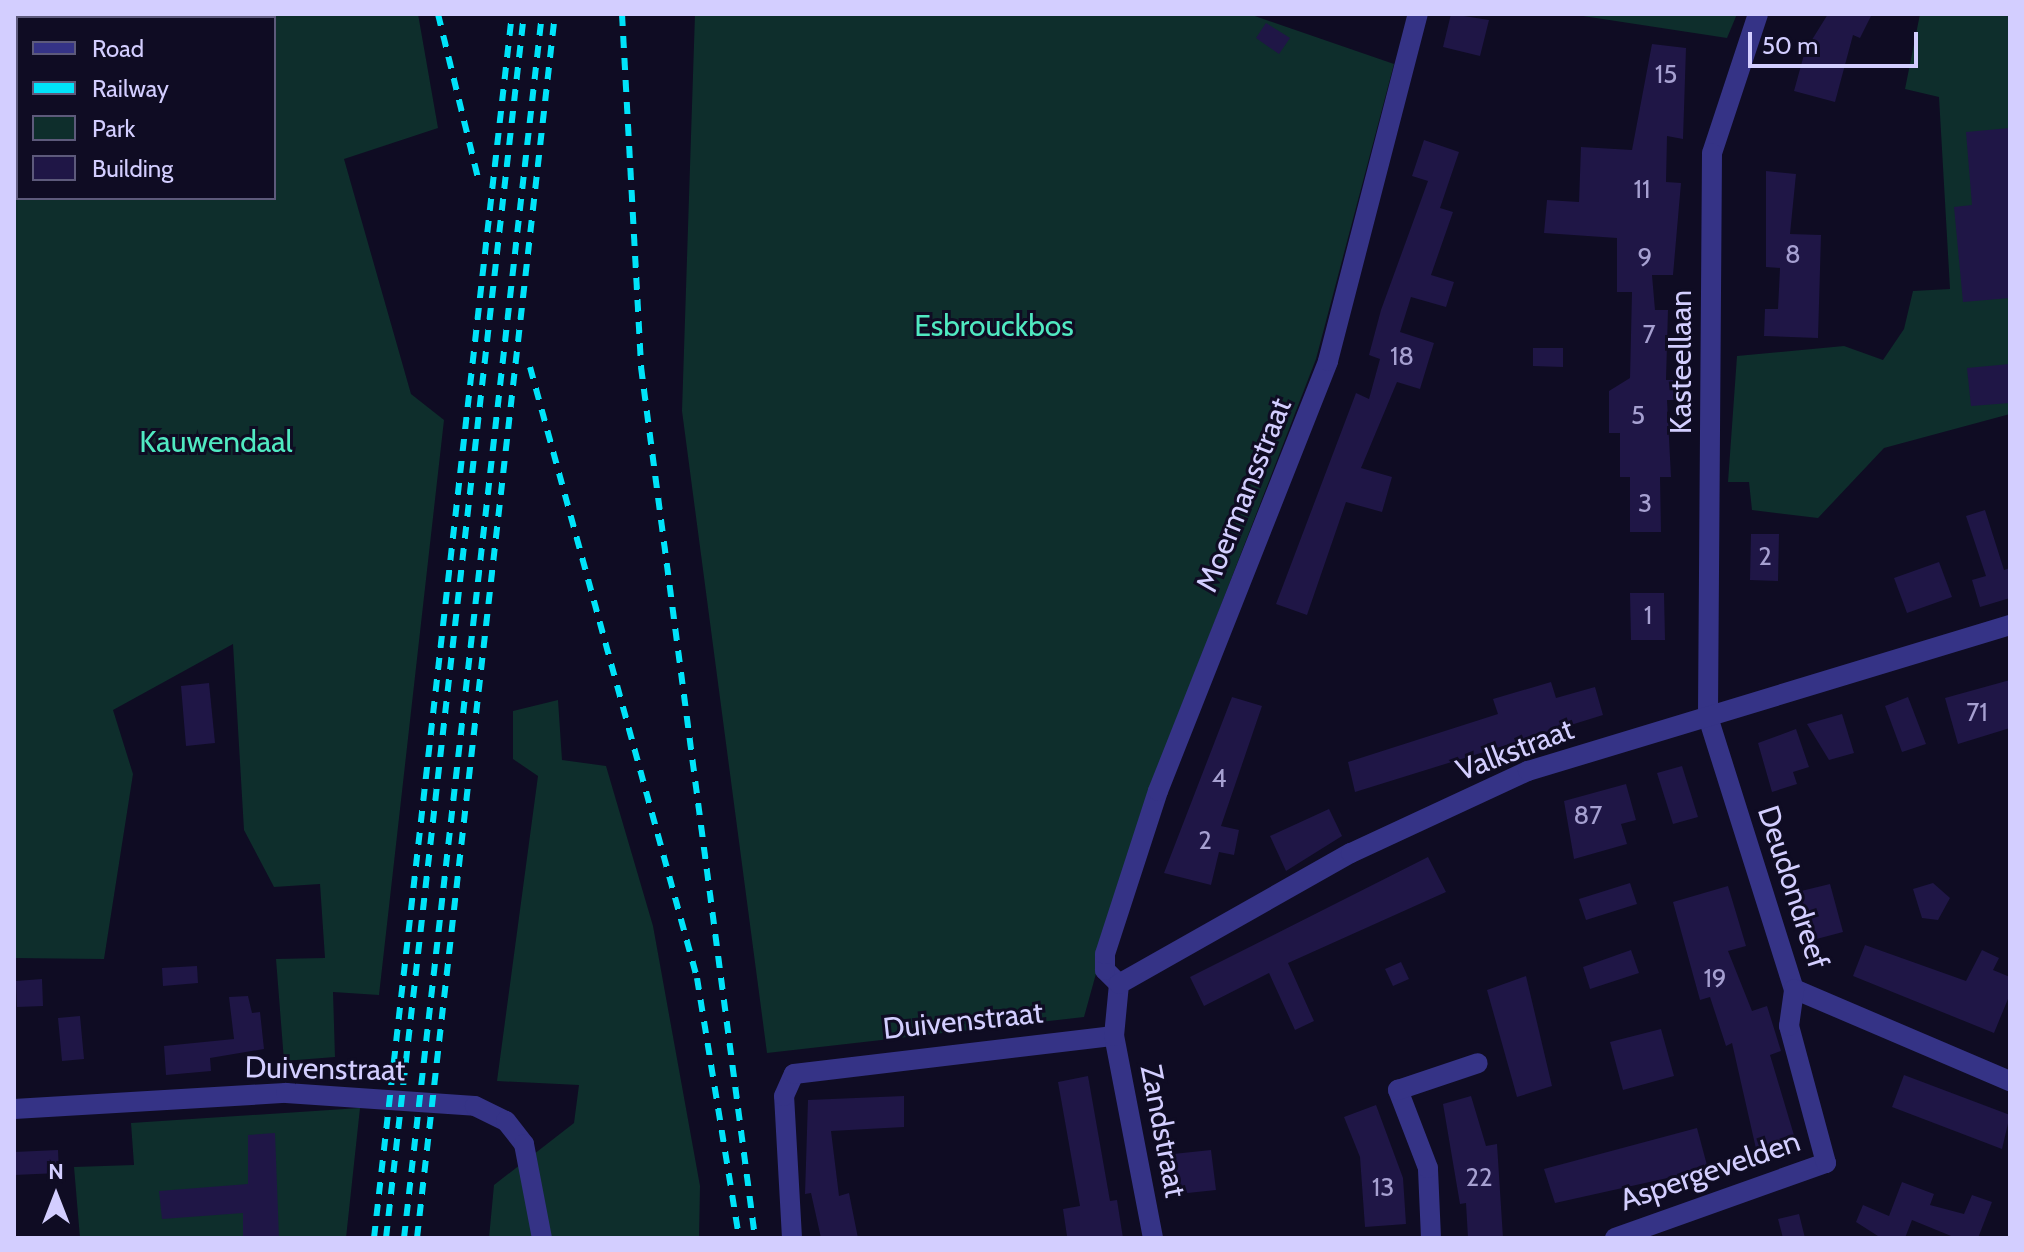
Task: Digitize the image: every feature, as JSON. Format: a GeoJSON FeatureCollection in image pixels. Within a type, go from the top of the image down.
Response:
{"type":"FeatureCollection","features":[{"type":"Feature","properties":{"kind":"street","name":"Moermansstraat"},"geometry":{"type":"LineString","coordinates":[[1119,984],[1105,970],[1105,954],[1158,791],[1324,372],[1418,14]]}},
{"type":"Feature","properties":{"kind":"street","name":"Kasteellaan"},"geometry":{"type":"LineString","coordinates":[[1708,717],[1712,153],[1758,14]]}},
{"type":"Feature","properties":{"kind":"street","name":"Valkstraat"},"geometry":{"type":"LineString","coordinates":[[1119,984],[1351,853],[1528,771],[2010,625]]}},
{"type":"Feature","properties":{"kind":"street","name":"Deudondreef"},"geometry":{"type":"LineString","coordinates":[[1708,717],[1794,989],[2010,1081]]}},
{"type":"Feature","properties":{"kind":"street"},"geometry":{"type":"LineString","coordinates":[[1114,1036],[1119,984]]}},
{"type":"Feature","properties":{"kind":"street","name":"Aspergevelden"},"geometry":{"type":"LineString","coordinates":[[1615,1238],[1826,1163],[1789,1026],[1794,989]]}},
{"type":"Feature","properties":{"kind":"street","name":"Duivenstraat"},"geometry":{"type":"LineString","coordinates":[[792,1238],[784,1096],[794,1074],[810,1067],[1114,1036]]}},
{"type":"Feature","properties":{"kind":"street","name":"Zandstraat"},"geometry":{"type":"LineString","coordinates":[[1114,1036],[1153,1238]]}},
{"type":"Feature","properties":{"kind":"street"},"geometry":{"type":"LineString","coordinates":[[1431,1238],[1428,1168],[1398,1090],[1478,1063]]}},
{"type":"Feature","properties":{"kind":"street","name":"Duivenstraat"},"geometry":{"type":"LineString","coordinates":[[14,1109],[286,1093],[475,1106],[506,1121],[524,1144],[542,1238]]}},
{"type":"Feature","properties":{"kind":"green space","name":"Kauwendaal"},"geometry":{"type":"Polygon","coordinates":[[[14,14],[418,14],[438,128],[344,159],[411,394],[444,420],[379,995],[333,992],[335,1057],[284,1061],[276,959],[325,958],[320,884],[274,887],[244,830],[233,644],[113,710],[133,774],[104,959],[14,958],[14,14]]]}},
{"type":"Feature","properties":{"kind":"green space","name":"Esbrouckbos"},"geometry":{"type":"Polygon","coordinates":[[[695,14],[1249,14],[1394,64],[1316,359],[1140,815],[1084,1017],[767,1053],[682,411],[695,14]]]}},
{"type":"Feature","properties":{"kind":"green space"},"geometry":{"type":"Polygon","coordinates":[[[1570,14],[1737,14],[1727,38],[1570,14]]]}},
{"type":"Feature","properties":{"kind":"green space"},"geometry":{"type":"Polygon","coordinates":[[[1920,14],[2010,14],[2010,414],[1884,448],[1818,518],[1752,510],[1749,482],[1728,482],[1737,356],[1844,346],[1883,360],[1904,329],[1913,291],[1950,289],[1939,97],[1905,89],[1920,14]]]}},
{"type":"Feature","properties":{"kind":"green space"},"geometry":{"type":"Polygon","coordinates":[[[558,700],[562,760],[606,766],[653,926],[700,1186],[699,1238],[489,1238],[494,1185],[574,1123],[579,1085],[497,1081],[538,776],[513,759],[513,711],[558,700]]]}},
{"type":"Feature","properties":{"kind":"green space"},"geometry":{"type":"Polygon","coordinates":[[[360,1108],[346,1238],[80,1238],[74,1167],[134,1165],[131,1123],[360,1108]]]}},
{"type":"Feature","properties":{"kind":"building"},"geometry":{"type":"Polygon","coordinates":[[[1451,14],[1489,20],[1480,56],[1443,47],[1451,14]]]}},
{"type":"Feature","properties":{"kind":"building"},"geometry":{"type":"Polygon","coordinates":[[[1828,14],[1872,14],[1860,38],[1853,35],[1835,102],[1794,91],[1805,51],[1828,14]]]}},
{"type":"Feature","properties":{"kind":"building"},"geometry":{"type":"Polygon","coordinates":[[[1266,23],[1290,38],[1279,54],[1256,38],[1266,23]]]}},
{"type":"Feature","properties":{"kind":"building"},"geometry":{"type":"Polygon","coordinates":[[[1652,44],[1686,48],[1683,139],[1667,136],[1666,182],[1681,183],[1673,275],[1652,275],[1655,310],[1668,310],[1666,380],[1682,380],[1680,400],[1667,400],[1671,477],[1660,477],[1661,532],[1630,532],[1630,477],[1620,477],[1620,433],[1609,433],[1609,391],[1630,378],[1632,292],[1617,292],[1617,238],[1544,233],[1547,200],[1579,202],[1581,147],[1632,150],[1652,44]]]}},
{"type":"Feature","properties":{"kind":"building"},"geometry":{"type":"Polygon","coordinates":[[[2010,128],[2010,298],[1963,302],[1954,207],[1972,205],[1966,132],[2010,128]]]}},
{"type":"Feature","properties":{"kind":"building"},"geometry":{"type":"Polygon","coordinates":[[[1424,140],[1459,152],[1440,208],[1453,212],[1431,275],[1454,282],[1446,307],[1411,297],[1400,332],[1434,343],[1420,389],[1397,382],[1361,468],[1392,477],[1382,512],[1346,502],[1307,615],[1276,604],[1356,393],[1369,399],[1380,359],[1369,355],[1381,310],[1428,181],[1412,176],[1424,140]]]}},
{"type":"Feature","properties":{"kind":"building"},"geometry":{"type":"Polygon","coordinates":[[[1766,171],[1796,174],[1790,234],[1821,235],[1818,338],[1764,336],[1765,309],[1778,309],[1780,268],[1766,267],[1766,171]]]}},
{"type":"Feature","properties":{"kind":"building"},"geometry":{"type":"Polygon","coordinates":[[[1533,348],[1563,348],[1563,367],[1533,366],[1533,348]]]}},
{"type":"Feature","properties":{"kind":"building"},"geometry":{"type":"Polygon","coordinates":[[[2010,364],[2010,403],[1971,406],[1967,368],[2010,364]]]}},
{"type":"Feature","properties":{"kind":"building"},"geometry":{"type":"Polygon","coordinates":[[[1985,510],[2004,570],[2010,568],[2010,598],[1980,607],[1972,580],[1986,576],[1966,516],[1985,510]]]}},
{"type":"Feature","properties":{"kind":"building"},"geometry":{"type":"Polygon","coordinates":[[[1751,534],[1779,534],[1778,581],[1750,580],[1751,534]]]}},
{"type":"Feature","properties":{"kind":"building"},"geometry":{"type":"Polygon","coordinates":[[[1939,562],[1952,597],[1907,613],[1894,578],[1939,562]]]}},
{"type":"Feature","properties":{"kind":"building"},"geometry":{"type":"Polygon","coordinates":[[[1630,593],[1664,593],[1665,640],[1631,640],[1630,593]]]}},
{"type":"Feature","properties":{"kind":"building"},"geometry":{"type":"Polygon","coordinates":[[[2010,680],[2010,728],[1958,744],[1945,698],[2010,680]]]}},
{"type":"Feature","properties":{"kind":"building"},"geometry":{"type":"Polygon","coordinates":[[[1551,682],[1556,698],[1595,687],[1603,715],[1355,792],[1348,762],[1498,714],[1493,699],[1551,682]]]}},
{"type":"Feature","properties":{"kind":"building"},"geometry":{"type":"Polygon","coordinates":[[[209,683],[215,743],[186,746],[181,686],[209,683]]]}},
{"type":"Feature","properties":{"kind":"building"},"geometry":{"type":"Polygon","coordinates":[[[1232,697],[1262,706],[1221,826],[1239,830],[1234,855],[1219,852],[1211,885],[1164,873],[1232,697]]]}},
{"type":"Feature","properties":{"kind":"building"},"geometry":{"type":"Polygon","coordinates":[[[1908,697],[1926,744],[1902,752],[1885,706],[1908,697]]]}},
{"type":"Feature","properties":{"kind":"building"},"geometry":{"type":"Polygon","coordinates":[[[1842,714],[1854,753],[1829,760],[1807,724],[1842,714]]]}},
{"type":"Feature","properties":{"kind":"building"},"geometry":{"type":"Polygon","coordinates":[[[1796,729],[1809,767],[1793,772],[1797,784],[1772,792],[1758,743],[1796,729]]]}},
{"type":"Feature","properties":{"kind":"building"},"geometry":{"type":"Polygon","coordinates":[[[1682,766],[1698,817],[1673,824],[1657,773],[1682,766]]]}},
{"type":"Feature","properties":{"kind":"building"},"geometry":{"type":"Polygon","coordinates":[[[1626,784],[1636,820],[1621,824],[1627,844],[1574,859],[1564,801],[1626,784]]]}},
{"type":"Feature","properties":{"kind":"building"},"geometry":{"type":"Polygon","coordinates":[[[1329,809],[1342,836],[1286,871],[1270,836],[1329,809]]]}},
{"type":"Feature","properties":{"kind":"building"},"geometry":{"type":"Polygon","coordinates":[[[1428,857],[1446,892],[1288,963],[1314,1021],[1295,1030],[1269,973],[1204,1006],[1190,977],[1428,857]]]}},
{"type":"Feature","properties":{"kind":"building"},"geometry":{"type":"Polygon","coordinates":[[[1630,883],[1637,904],[1586,920],[1579,899],[1630,883]]]}},
{"type":"Feature","properties":{"kind":"building"},"geometry":{"type":"Polygon","coordinates":[[[1933,883],[1950,898],[1938,920],[1922,918],[1913,889],[1933,883]]]}},
{"type":"Feature","properties":{"kind":"building"},"geometry":{"type":"Polygon","coordinates":[[[1830,884],[1843,932],[1809,941],[1797,892],[1830,884]]]}},
{"type":"Feature","properties":{"kind":"building"},"geometry":{"type":"Polygon","coordinates":[[[1728,886],[1746,946],[1728,951],[1752,1011],[1767,1006],[1781,1051],[1770,1055],[1796,1142],[1757,1153],[1732,1043],[1726,1046],[1710,997],[1700,1000],[1673,902],[1728,886]]]}},
{"type":"Feature","properties":{"kind":"building"},"geometry":{"type":"Polygon","coordinates":[[[1865,945],[1966,981],[1982,950],[1999,958],[1993,970],[2010,977],[2010,994],[1994,1033],[1853,976],[1865,945]]]}},
{"type":"Feature","properties":{"kind":"building"},"geometry":{"type":"Polygon","coordinates":[[[1631,950],[1639,973],[1590,989],[1583,967],[1631,950]]]}},
{"type":"Feature","properties":{"kind":"building"},"geometry":{"type":"Polygon","coordinates":[[[1401,962],[1409,979],[1393,986],[1385,969],[1401,962]]]}},
{"type":"Feature","properties":{"kind":"building"},"geometry":{"type":"Polygon","coordinates":[[[197,966],[198,983],[163,986],[162,968],[197,966]]]}},
{"type":"Feature","properties":{"kind":"building"},"geometry":{"type":"Polygon","coordinates":[[[1526,976],[1552,1086],[1517,1097],[1487,990],[1526,976]]]}},
{"type":"Feature","properties":{"kind":"building"},"geometry":{"type":"Polygon","coordinates":[[[42,979],[43,1006],[17,1007],[16,981],[42,979]]]}},
{"type":"Feature","properties":{"kind":"building"},"geometry":{"type":"Polygon","coordinates":[[[248,996],[252,1013],[260,1012],[264,1049],[210,1058],[211,1071],[166,1075],[164,1046],[234,1039],[229,997],[248,996]]]}},
{"type":"Feature","properties":{"kind":"building"},"geometry":{"type":"Polygon","coordinates":[[[80,1016],[84,1059],[62,1061],[58,1018],[80,1016]]]}},
{"type":"Feature","properties":{"kind":"building"},"geometry":{"type":"Polygon","coordinates":[[[1661,1029],[1674,1076],[1623,1090],[1610,1042],[1661,1029]]]}},
{"type":"Feature","properties":{"kind":"building"},"geometry":{"type":"Polygon","coordinates":[[[1904,1075],[2010,1115],[2002,1149],[1892,1107],[1904,1075]]]}},
{"type":"Feature","properties":{"kind":"building"},"geometry":{"type":"Polygon","coordinates":[[[1088,1076],[1110,1201],[1117,1200],[1123,1238],[1067,1236],[1063,1209],[1080,1206],[1058,1082],[1088,1076]]]}},
{"type":"Feature","properties":{"kind":"building"},"geometry":{"type":"Polygon","coordinates":[[[904,1096],[904,1127],[831,1131],[839,1196],[849,1193],[858,1238],[821,1238],[811,1193],[805,1194],[808,1100],[904,1096]]]}},
{"type":"Feature","properties":{"kind":"building"},"geometry":{"type":"Polygon","coordinates":[[[1471,1096],[1486,1146],[1497,1144],[1503,1238],[1468,1238],[1466,1203],[1460,1204],[1443,1104],[1471,1096]]]}},
{"type":"Feature","properties":{"kind":"building"},"geometry":{"type":"Polygon","coordinates":[[[1376,1105],[1403,1178],[1406,1224],[1365,1227],[1360,1157],[1344,1117],[1376,1105]]]}},
{"type":"Feature","properties":{"kind":"building"},"geometry":{"type":"Polygon","coordinates":[[[1697,1128],[1708,1169],[1555,1203],[1544,1169],[1697,1128]]]}},
{"type":"Feature","properties":{"kind":"building"},"geometry":{"type":"Polygon","coordinates":[[[275,1133],[279,1238],[243,1238],[243,1213],[162,1219],[159,1191],[248,1184],[248,1135],[275,1133]]]}},
{"type":"Feature","properties":{"kind":"building"},"geometry":{"type":"Polygon","coordinates":[[[58,1150],[59,1173],[14,1175],[14,1152],[58,1150]]]}},
{"type":"Feature","properties":{"kind":"building"},"geometry":{"type":"Polygon","coordinates":[[[1211,1150],[1216,1190],[1178,1194],[1173,1154],[1211,1150]]]}},
{"type":"Feature","properties":{"kind":"building"},"geometry":{"type":"Polygon","coordinates":[[[1902,1182],[1934,1194],[1930,1205],[1964,1214],[1972,1195],[1992,1202],[1978,1238],[1956,1238],[1912,1220],[1905,1238],[1881,1238],[1856,1222],[1863,1205],[1889,1216],[1902,1182]]]}},
{"type":"Feature","properties":{"kind":"building"},"geometry":{"type":"Polygon","coordinates":[[[1799,1214],[1805,1238],[1783,1238],[1778,1219],[1799,1214]]]}},
{"type":"Feature","properties":{"kind":"railway"},"geometry":{"type":"LineString","coordinates":[[438,14],[478,178]]}},
{"type":"Feature","properties":{"kind":"railway"},"geometry":{"type":"LineString","coordinates":[[374,1238],[512,14]]}},
{"type":"Feature","properties":{"kind":"railway"},"geometry":{"type":"LineString","coordinates":[[386,1238],[524,14]]}},
{"type":"Feature","properties":{"kind":"railway"},"geometry":{"type":"LineString","coordinates":[[404,1238],[542,14]]}},
{"type":"Feature","properties":{"kind":"railway"},"geometry":{"type":"LineString","coordinates":[[417,1238],[555,14]]}},
{"type":"Feature","properties":{"kind":"railway"},"geometry":{"type":"LineString","coordinates":[[622,14],[641,367],[755,1238]]}},
{"type":"Feature","properties":{"kind":"railway"},"geometry":{"type":"LineString","coordinates":[[530,367],[697,978],[739,1238]]}}]}
